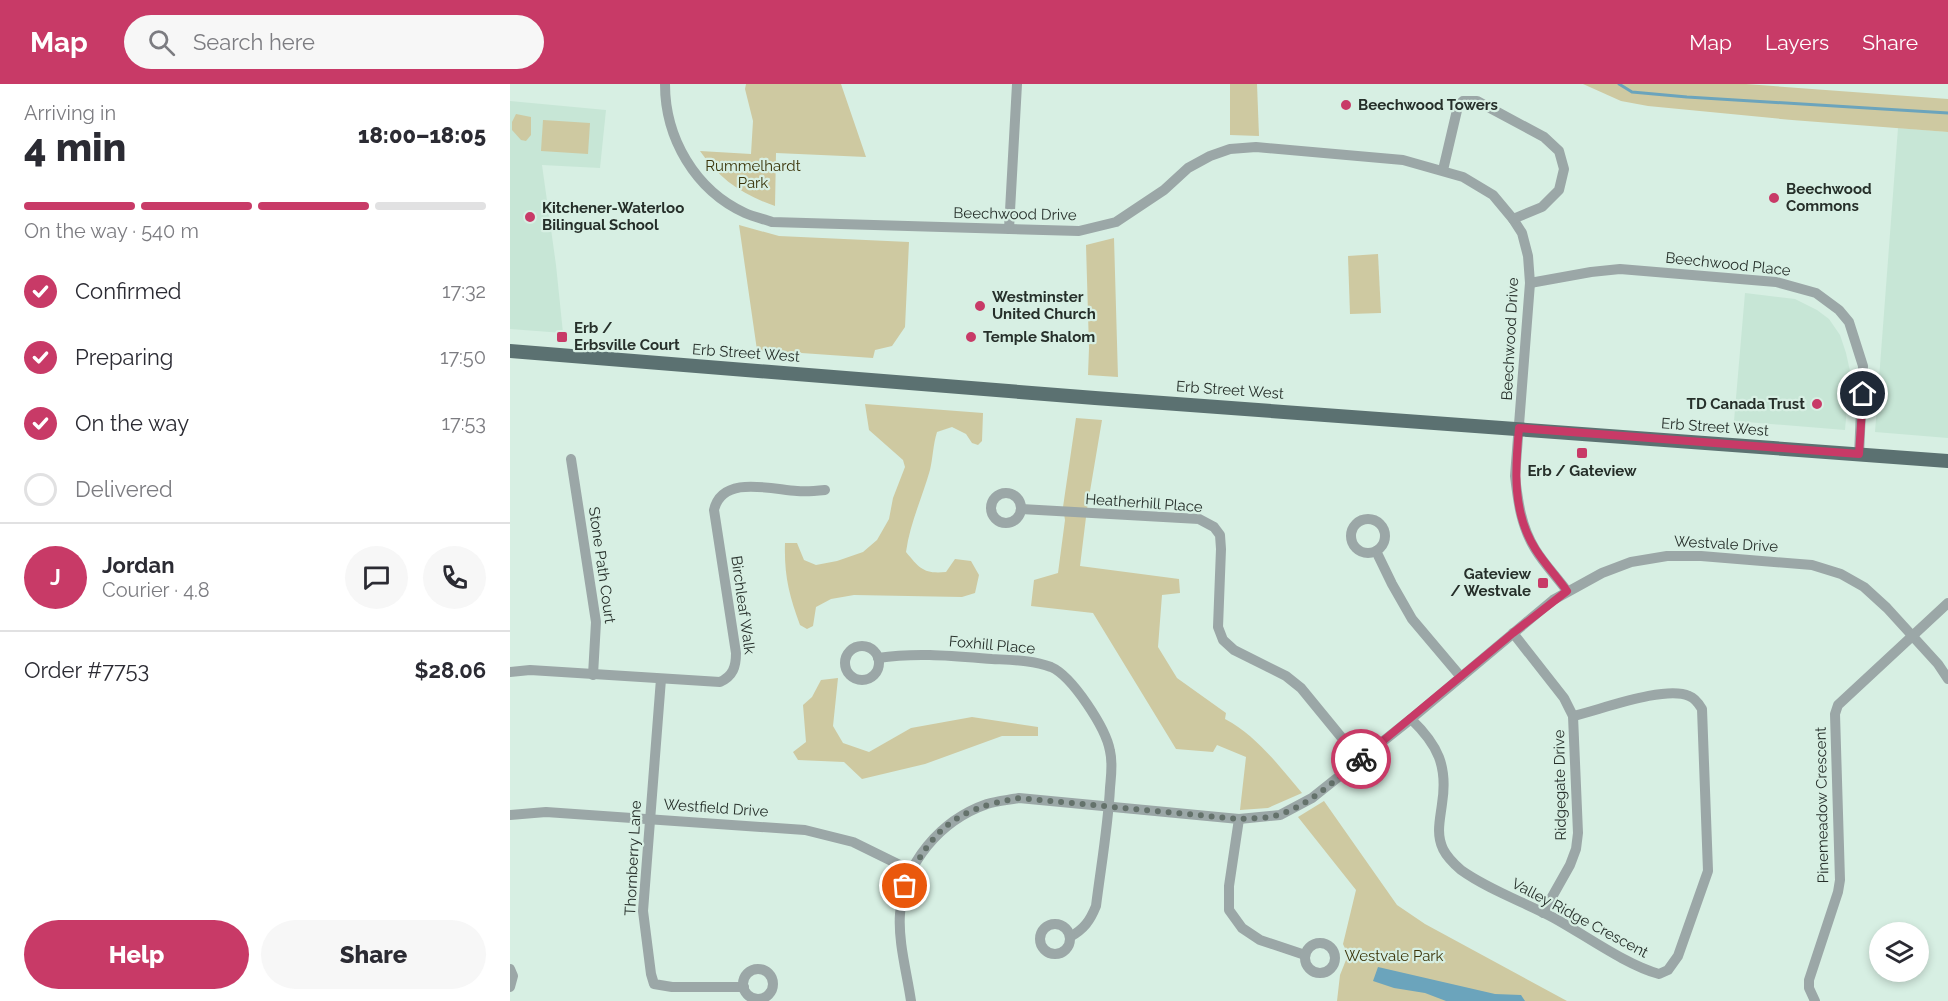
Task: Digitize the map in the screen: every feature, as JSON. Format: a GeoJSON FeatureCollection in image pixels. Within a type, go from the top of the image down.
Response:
{"type":"FeatureCollection","features":[{"type":"Feature","properties":{"kind":"main road","name":"Erb Street West"},"geometry":{"type":"LineString","coordinates":[[510,351],[1095,398],[1948,461]]}},
{"type":"Feature","properties":{"kind":"street","name":"Beechwood Drive"},"geometry":{"type":"LineString","coordinates":[[665,84],[665,99],[675,136],[692,172],[716,194],[745,213],[772,222],[1080,231],[1116,222],[1164,190],[1188,168],[1210,156],[1230,149],[1256,147],[1403,160],[1463,177],[1493,195],[1522,232],[1530,283],[1515,476],[1518,507],[1535,549],[1567,591]]}},
{"type":"Feature","properties":{"kind":"street"},"geometry":{"type":"LineString","coordinates":[[1009,229],[1017,84]]}},
{"type":"Feature","properties":{"kind":"street"},"geometry":{"type":"LineString","coordinates":[[1443,170],[1458,106],[1463,101],[1477,101],[1544,137],[1559,151],[1564,169],[1559,190],[1542,207],[1513,219]]}},
{"type":"Feature","properties":{"kind":"street","name":"Beechwood Place"},"geometry":{"type":"LineString","coordinates":[[1530,283],[1620,269],[1776,282],[1816,293],[1839,310],[1849,322],[1863,366],[1859,454]]}},
{"type":"Feature","properties":{"kind":"street","name":"Stone Path Court"},"geometry":{"type":"LineString","coordinates":[[571,459],[596,622],[593,675]]}},
{"type":"Feature","properties":{"kind":"street","name":"Birchleaf Walk"},"geometry":{"type":"LineString","coordinates":[[510,672],[530,670],[720,682],[732,673],[736,664],[736,653],[714,510],[717,498],[724,492],[746,487],[800,492],[825,490]]}},
{"type":"Feature","properties":{"kind":"street","name":"Heatherhill Place"},"geometry":{"type":"LineString","coordinates":[[1021,509],[1199,519],[1214,527],[1220,535],[1218,627],[1223,640],[1234,650],[1280,672],[1301,688],[1360,760]]}},
{"type":"Feature","properties":{"kind":"street"},"geometry":{"type":"LineString","coordinates":[[1376,551],[1412,619],[1461,677]]}},
{"type":"Feature","properties":{"kind":"street","name":"Westvale Drive"},"geometry":{"type":"LineString","coordinates":[[911,1001],[901,935],[900,913],[905,886],[919,857],[933,838],[951,821],[989,803],[1019,798],[1239,819],[1280,815],[1312,798],[1567,591],[1602,573],[1631,562],[1667,556],[1701,556],[1812,565],[1841,574],[1864,587],[1887,608],[1938,664],[1948,679]]}},
{"type":"Feature","properties":{"kind":"street","name":"Pinemeadow Crescent"},"geometry":{"type":"LineString","coordinates":[[1815,1001],[1809,988],[1809,980],[1840,880],[1835,714],[1838,705],[1948,603]]}},
{"type":"Feature","properties":{"kind":"street","name":"Ridgegate Drive"},"geometry":{"type":"LineString","coordinates":[[1513,633],[1564,698],[1573,716],[1578,833],[1576,849],[1543,913]]}},
{"type":"Feature","properties":{"kind":"street","name":"Foxhill Place"},"geometry":{"type":"LineString","coordinates":[[878,658],[898,655],[960,656],[1029,661],[1052,667],[1066,677],[1086,704],[1106,736],[1111,751],[1112,766],[1096,906],[1090,920],[1082,930],[1070,937]]}},
{"type":"Feature","properties":{"kind":"street","name":"Thornberry Lane"},"geometry":{"type":"LineString","coordinates":[[661,679],[643,911],[649,964],[654,984],[672,987],[744,987]]}},
{"type":"Feature","properties":{"kind":"street","name":"Valley Ridge Crescent"},"geometry":{"type":"LineString","coordinates":[[1411,719],[1437,749],[1442,766],[1444,784],[1439,836],[1443,850],[1451,861],[1498,891],[1543,913],[1641,968],[1659,974],[1668,970],[1678,956],[1708,871],[1702,709],[1690,696],[1652,695],[1573,716]]}},
{"type":"Feature","properties":{"kind":"street","name":"Westfield Drive"},"geometry":{"type":"LineString","coordinates":[[510,815],[546,812],[805,830],[854,842],[912,871]]}},
{"type":"Feature","properties":{"kind":"street"},"geometry":{"type":"LineString","coordinates":[[1239,819],[1229,886],[1229,910],[1242,928],[1260,940],[1305,955]]}},
{"type":"Feature","properties":{"kind":"street"},"geometry":{"type":"LineString","coordinates":[[510,969],[513,976],[510,987]]}},
{"type":"Feature","properties":{"kind":"shaded area","name":"Kitchener-Waterloo Bilingual School"},"geometry":{"type":"Polygon","coordinates":[[[510,101],[606,110],[600,168],[542,165],[563,333],[510,329],[510,101]]]}},
{"type":"Feature","properties":{"kind":"shaded area"},"geometry":{"type":"Polygon","coordinates":[[[1898,128],[1948,132],[1948,438],[1875,432],[1898,128]]]}},
{"type":"Feature","properties":{"kind":"shaded area"},"geometry":{"type":"Polygon","coordinates":[[[1745,293],[1795,299],[1829,319],[1840,335],[1850,371],[1845,430],[1734,421],[1745,293]]]}},
{"type":"Feature","properties":{"kind":"green space","name":"Rummelhardt Park"},"geometry":{"type":"Polygon","coordinates":[[[746,84],[841,84],[866,157],[776,153],[775,206],[742,191],[715,170],[700,151],[751,154],[753,121],[745,89],[746,84]]]}},
{"type":"Feature","properties":{"kind":"green space"},"geometry":{"type":"Polygon","coordinates":[[[1230,84],[1257,84],[1259,136],[1230,135],[1230,84]]]}},
{"type":"Feature","properties":{"kind":"green space"},"geometry":{"type":"Polygon","coordinates":[[[1583,84],[1746,84],[1948,99],[1948,132],[1648,106],[1621,101],[1583,84]]]}},
{"type":"Feature","properties":{"kind":"green space"},"geometry":{"type":"Polygon","coordinates":[[[516,114],[531,117],[531,135],[526,141],[521,140],[512,130],[512,122],[516,114]]]}},
{"type":"Feature","properties":{"kind":"green space"},"geometry":{"type":"Polygon","coordinates":[[[543,120],[590,123],[588,154],[541,151],[543,120]]]}},
{"type":"Feature","properties":{"kind":"green space"},"geometry":{"type":"Polygon","coordinates":[[[739,225],[779,236],[909,242],[905,327],[892,346],[875,350],[873,358],[757,350],[739,225]]]}},
{"type":"Feature","properties":{"kind":"green space"},"geometry":{"type":"Polygon","coordinates":[[[1114,238],[1118,377],[1088,375],[1086,245],[1114,238]]]}},
{"type":"Feature","properties":{"kind":"green space"},"geometry":{"type":"Polygon","coordinates":[[[1378,254],[1381,313],[1350,314],[1348,256],[1378,254]]]}},
{"type":"Feature","properties":{"kind":"green space"},"geometry":{"type":"Polygon","coordinates":[[[865,404],[983,413],[982,441],[978,445],[972,443],[966,434],[952,427],[937,432],[930,470],[913,521],[906,552],[919,566],[932,572],[946,572],[955,559],[971,561],[979,575],[975,593],[962,597],[854,595],[831,599],[816,607],[813,626],[807,629],[800,625],[790,594],[785,565],[785,543],[797,543],[804,560],[816,565],[863,552],[877,540],[889,519],[893,498],[905,467],[903,460],[869,430],[865,404]]]}},
{"type":"Feature","properties":{"kind":"green space"},"geometry":{"type":"Polygon","coordinates":[[[1076,418],[1102,420],[1080,566],[1179,579],[1180,593],[1162,595],[1158,647],[1177,678],[1226,713],[1225,719],[1257,743],[1302,793],[1268,808],[1240,810],[1246,757],[1217,745],[1213,752],[1176,749],[1093,613],[1031,606],[1034,580],[1058,573],[1065,520],[1063,507],[1076,418]]]}},
{"type":"Feature","properties":{"kind":"green space"},"geometry":{"type":"Polygon","coordinates":[[[838,678],[833,726],[843,743],[869,752],[911,728],[972,717],[1038,727],[1038,736],[1002,736],[925,764],[862,779],[844,762],[798,760],[793,752],[806,742],[803,705],[812,697],[821,680],[838,678]]]}},
{"type":"Feature","properties":{"kind":"green space","name":"Westvale Park"},"geometry":{"type":"Polygon","coordinates":[[[1324,801],[1397,905],[1425,924],[1567,1001],[1337,1001],[1340,975],[1348,955],[1343,944],[1356,890],[1298,817],[1324,801]]]}},
{"type":"Feature","properties":{"kind":"water"},"geometry":{"type":"Polygon","coordinates":[[[1378,967],[1495,994],[1521,995],[1525,1001],[1446,1001],[1425,993],[1394,988],[1373,981],[1378,967]]]}},
{"type":"Feature","properties":{"kind":"waterway"},"geometry":{"type":"LineString","coordinates":[[1619,84],[1632,92],[1687,97],[1948,113]]}},
{"type":"Feature","properties":{"kind":"way so far"},"geometry":{"type":"LineString","coordinates":[[905,886],[919,857],[933,838],[951,821],[989,803],[1019,798],[1239,819],[1260,818],[1280,815],[1312,798],[1361,759]]}},
{"type":"Feature","properties":{"kind":"place","name":"Beechwood Towers"},"geometry":{"type":"Point","coordinates":[1346,105]}},
{"type":"Feature","properties":{"kind":"place","name":"Beechwood Commons"},"geometry":{"type":"Point","coordinates":[1774,198]}},
{"type":"Feature","properties":{"kind":"place","name":"Kitchener-Waterloo Bilingual School"},"geometry":{"type":"Point","coordinates":[530,217]}},
{"type":"Feature","properties":{"kind":"place","name":"Westminster United Church"},"geometry":{"type":"Point","coordinates":[980,306]}},
{"type":"Feature","properties":{"kind":"place","name":"Erb / Erbsville Court"},"geometry":{"type":"Point","coordinates":[562,337]}},
{"type":"Feature","properties":{"kind":"place","name":"Temple Shalom"},"geometry":{"type":"Point","coordinates":[971,337]}},
{"type":"Feature","properties":{"kind":"place","name":"TD Canada Trust"},"geometry":{"type":"Point","coordinates":[1817,404]}},
{"type":"Feature","properties":{"kind":"place","name":"Erb / Gateview"},"geometry":{"type":"Point","coordinates":[1582,453]}},
{"type":"Feature","properties":{"kind":"place","name":"Gateview / Westvale"},"geometry":{"type":"Point","coordinates":[1543,583]}},
{"type":"Feature","properties":{"kind":"route"},"geometry":{"type":"LineString","coordinates":[[1361,759],[1553,600],[1567,591],[1535,549],[1518,507],[1515,476],[1519,428],[1859,454],[1863,394]]}}]}
